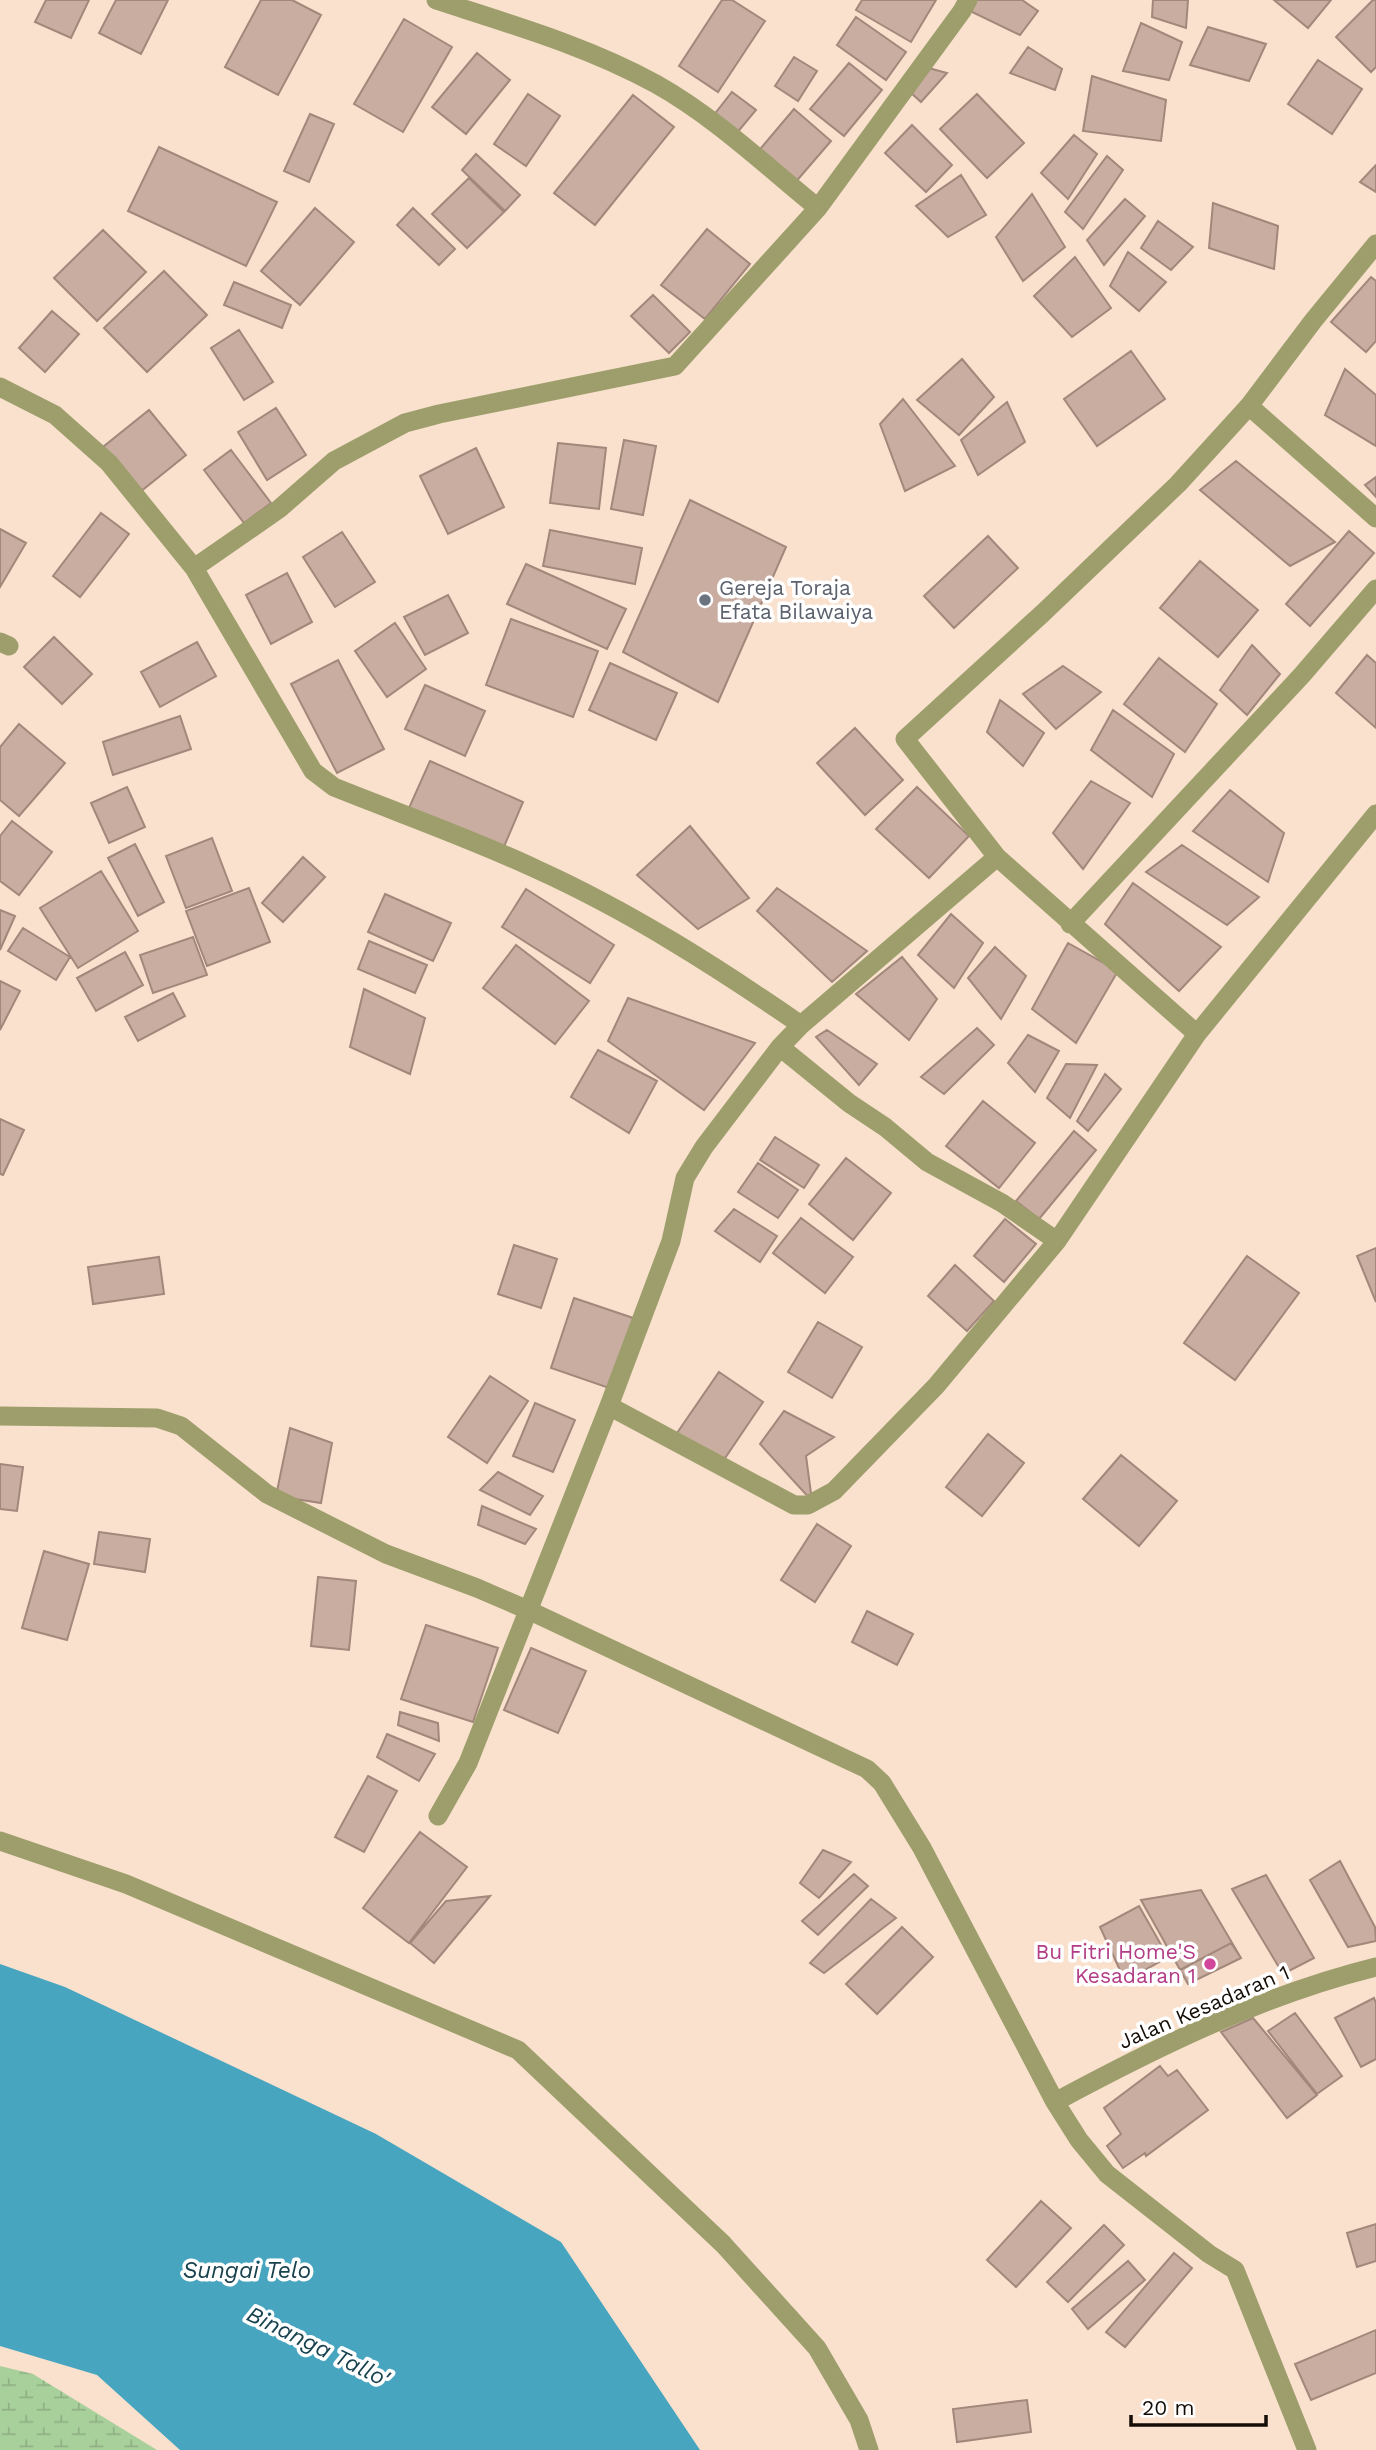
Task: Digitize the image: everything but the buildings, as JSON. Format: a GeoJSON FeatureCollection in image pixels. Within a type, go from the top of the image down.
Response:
{"type":"FeatureCollection","features":[{"type":"Feature","properties":{"kind":"street"},"geometry":{"type":"LineString","coordinates":[[436,0],[566,43],[654,84],[695,109],[818,208]]}},
{"type":"Feature","properties":{"kind":"street"},"geometry":{"type":"LineString","coordinates":[[194,568],[279,509],[334,461],[405,424],[439,414],[675,366],[818,208],[968,0]]}},
{"type":"Feature","properties":{"kind":"street"},"geometry":{"type":"LineString","coordinates":[[1197,1034],[997,857],[905,740],[1178,484],[1249,407],[1313,321],[1376,244]]}},
{"type":"Feature","properties":{"kind":"street"},"geometry":{"type":"LineString","coordinates":[[0,387],[55,415],[109,463],[194,568],[313,771],[334,787],[535,868],[624,913],[764,999],[801,1025]]}},
{"type":"Feature","properties":{"kind":"street"},"geometry":{"type":"LineString","coordinates":[[1249,407],[1376,518]]}},
{"type":"Feature","properties":{"kind":"street"},"geometry":{"type":"LineString","coordinates":[[1070,924],[1302,675],[1376,589]]}},
{"type":"Feature","properties":{"kind":"street"},"geometry":{"type":"LineString","coordinates":[[609,1406],[794,1505],[808,1505],[825,1498],[853,1474],[936,1386],[1057,1241],[1197,1034],[1376,814]]}},
{"type":"Feature","properties":{"kind":"street"},"geometry":{"type":"LineString","coordinates":[[438,1816],[468,1763],[609,1406],[671,1241],[685,1178],[780,1047],[801,1025],[997,857]]}},
{"type":"Feature","properties":{"kind":"street"},"geometry":{"type":"LineString","coordinates":[[780,1047],[927,1162],[1002,1203],[1057,1241]]}},
{"type":"Feature","properties":{"kind":"street"},"geometry":{"type":"LineString","coordinates":[[0,1416],[157,1418],[181,1426],[277,1500],[386,1554],[528,1610],[867,1769],[882,1783],[922,1848],[1055,2102],[1079,2140],[1107,2174],[1209,2254],[1235,2270],[1307,2450]]}},
{"type":"Feature","properties":{"kind":"street"},"geometry":{"type":"LineString","coordinates":[[0,1841],[126,1884],[518,2050],[723,2244],[817,2348],[859,2420],[869,2450]]}},
{"type":"Feature","properties":{"kind":"street","name":"Jalan Kesadaran 1"},"geometry":{"type":"LineString","coordinates":[[1055,2102],[1126,2064],[1270,1999],[1376,1967]]}},
{"type":"Feature","properties":{"kind":"green space"},"geometry":{"type":"Polygon","coordinates":[[[0,2366],[33,2374],[157,2450],[0,2450],[0,2366]]]}},
{"type":"Feature","properties":{"kind":"water","name":"Sungai Telo"},"geometry":{"type":"Polygon","coordinates":[[[0,1964],[65,1987],[376,2134],[561,2242],[700,2450],[180,2450],[97,2375],[0,2346],[0,1964]]]}},
{"type":"Feature","properties":{"kind":"place","name":"Gereja Toraja Efata Bilawaiya"},"geometry":{"type":"Point","coordinates":[705,600]}},
{"type":"Feature","properties":{"kind":"place","name":"Bu Fitri Home'S Kesadaran 1"},"geometry":{"type":"Point","coordinates":[1210,1964]}},
{"type":"Feature","properties":{"kind":"water label","name":"Binanga Tallo'"},"geometry":{"type":"Point","coordinates":[318,2346]}}]}
